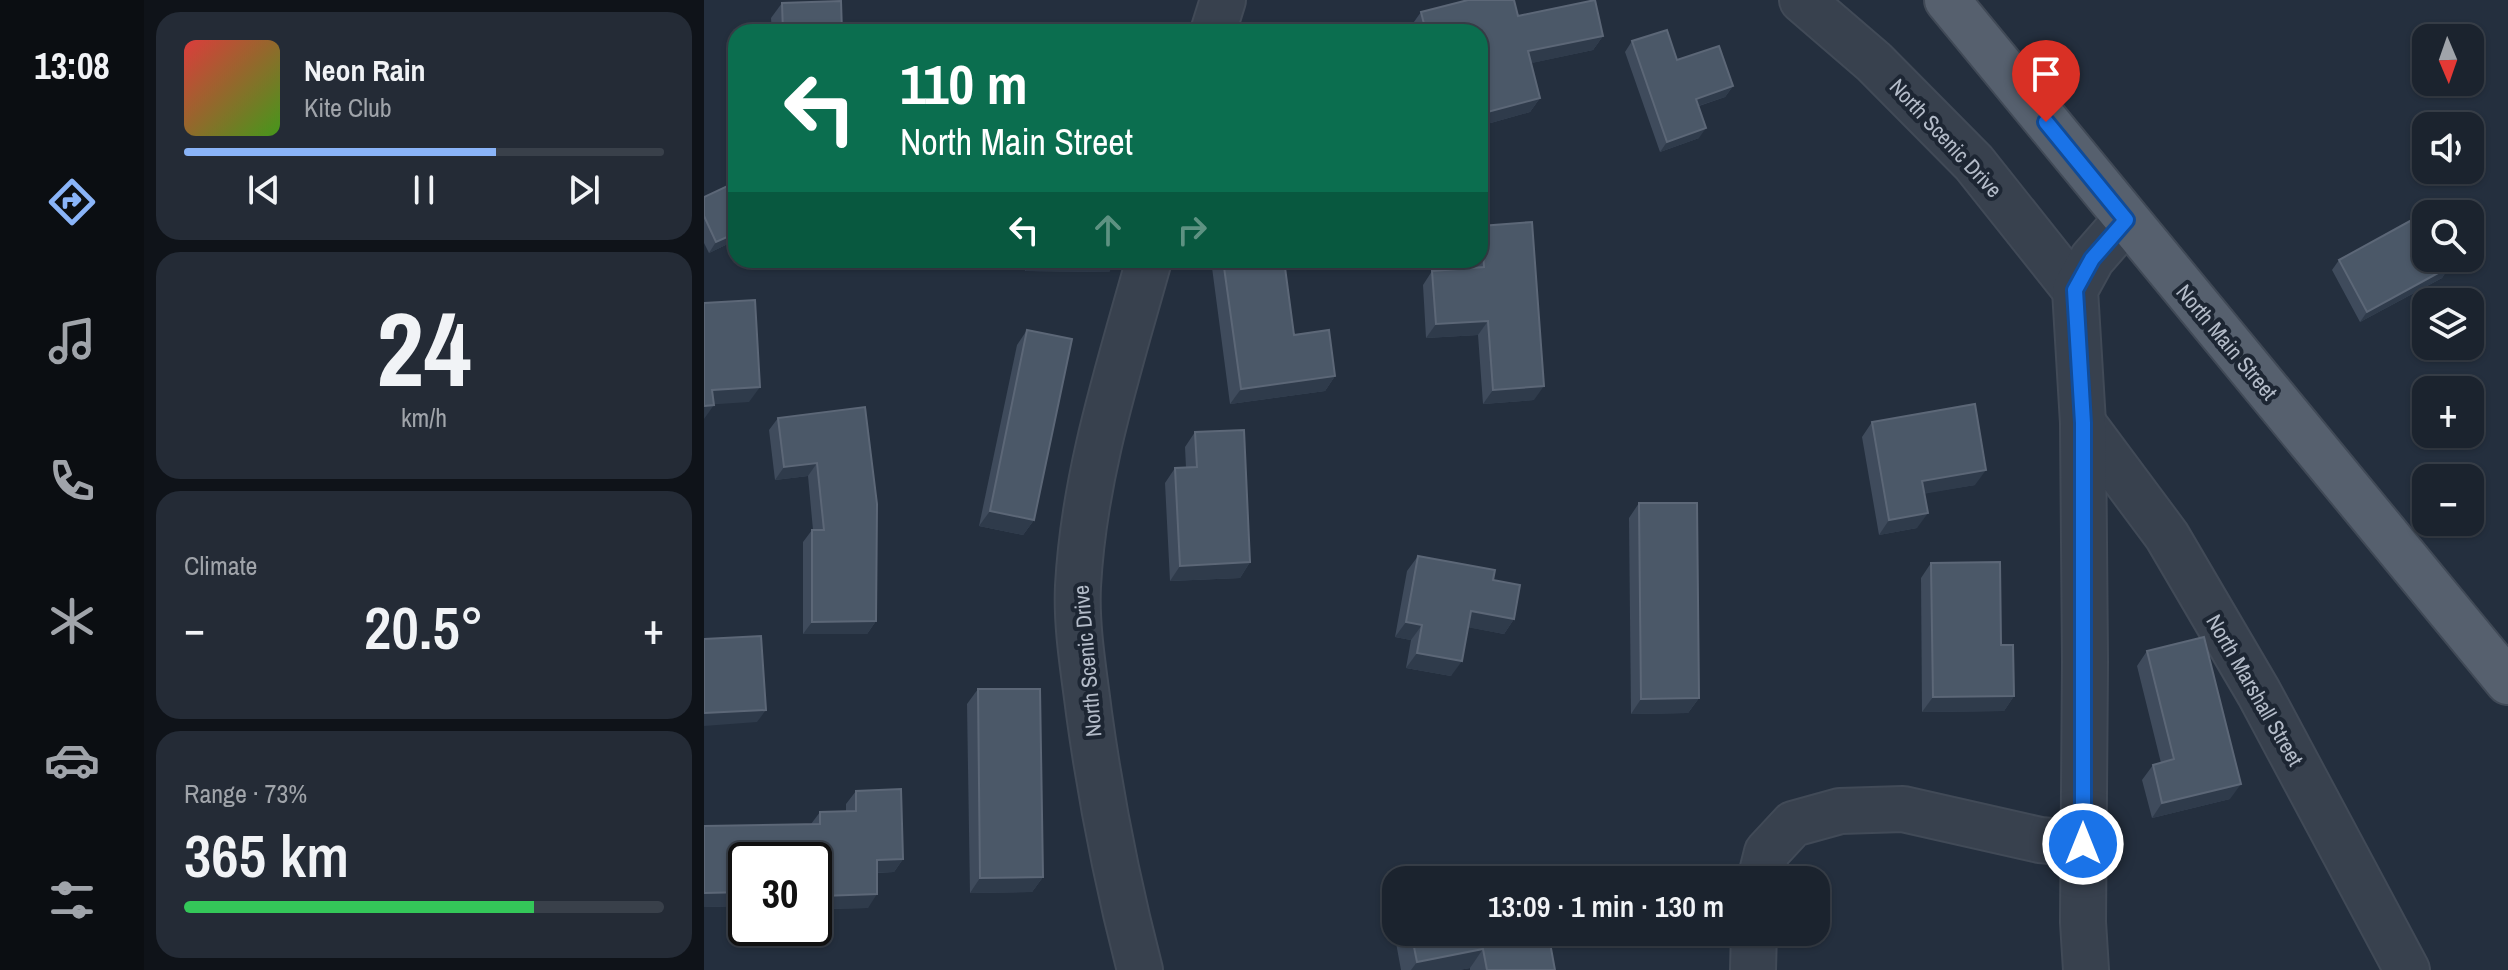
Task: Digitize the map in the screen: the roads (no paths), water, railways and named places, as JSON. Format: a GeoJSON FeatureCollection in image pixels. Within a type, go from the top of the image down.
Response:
{"type":"FeatureCollection","features":[{"type":"Feature","properties":{"kind":"main road","name":"North Main Street"},"geometry":{"type":"LineString","coordinates":[[1947,0],[2508,682]]}},
{"type":"Feature","properties":{"kind":"street"},"geometry":{"type":"LineString","coordinates":[[1216,24],[1223,0]]}},
{"type":"Feature","properties":{"kind":"street","name":"North Scenic Drive"},"geometry":{"type":"LineString","coordinates":[[1802,0],[1874,62],[1974,163],[2075,290]]}},
{"type":"Feature","properties":{"kind":"street"},"geometry":{"type":"LineString","coordinates":[[2086,970],[2083,922],[2083,423],[2075,290],[2092,259],[2126,220]]}},
{"type":"Feature","properties":{"kind":"street","name":"North Scenic Drive"},"geometry":{"type":"LineString","coordinates":[[1140,970],[1125,914],[1098,781],[1083,666],[1078,589],[1096,450],[1147,268]]}},
{"type":"Feature","properties":{"kind":"street","name":"North Marshall Street"},"geometry":{"type":"LineString","coordinates":[[2083,423],[2167,536],[2259,693],[2407,970]]}},
{"type":"Feature","properties":{"kind":"street"},"geometry":{"type":"LineString","coordinates":[[1764,866],[1767,852],[1793,824],[1840,811],[1903,809],[2040,840],[2083,844]]}},
{"type":"Feature","properties":{"kind":"street"},"geometry":{"type":"LineString","coordinates":[[1753,970],[1754,946]]}}]}
